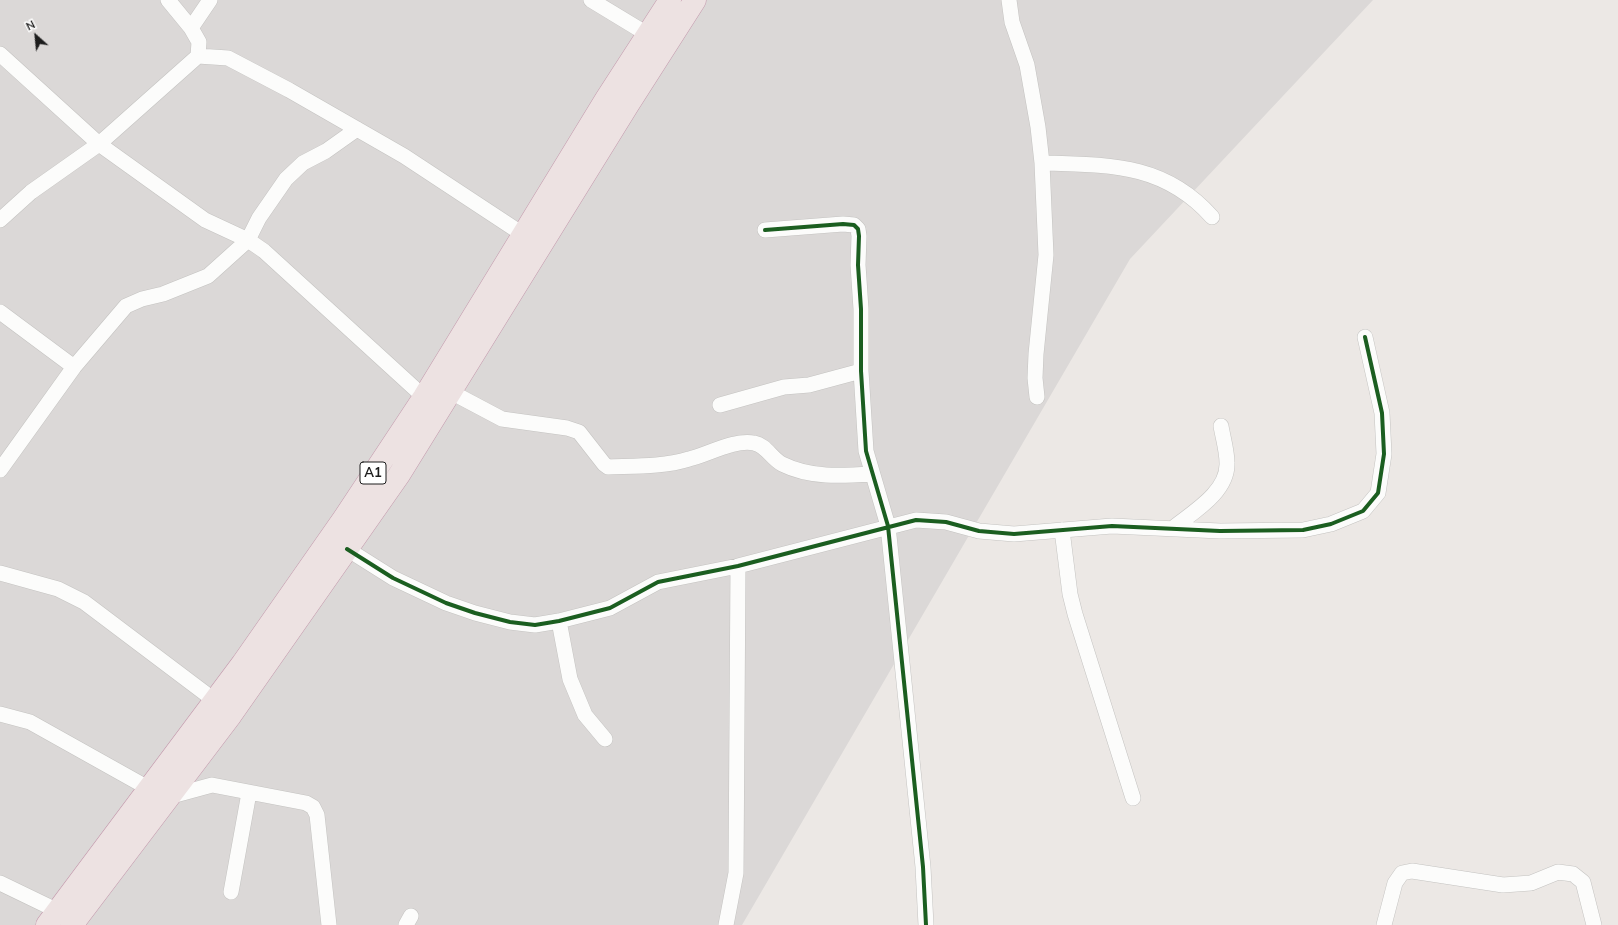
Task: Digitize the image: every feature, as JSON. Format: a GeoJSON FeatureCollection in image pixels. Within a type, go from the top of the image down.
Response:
{"type":"FeatureCollection","features":[{"type":"Feature","properties":{"kind":"highway","name":"A1"},"geometry":{"type":"LineString","coordinates":[[59,920],[168,797],[252,686],[399,475],[451,392],[647,34],[670,0]]}},
{"type":"Feature","properties":{"kind":"highway","name":"A1"},"geometry":{"type":"LineString","coordinates":[[59,920],[148,788],[242,664],[315,560],[424,397],[628,105],[695,0]]}},
{"type":"Feature","properties":{"kind":"street"},"geometry":{"type":"LineString","coordinates":[[0,220],[31,192],[99,144],[198,56],[199,42],[191,28],[168,0]]}},
{"type":"Feature","properties":{"kind":"street"},"geometry":{"type":"LineString","coordinates":[[191,28],[210,0]]}},
{"type":"Feature","properties":{"kind":"street"},"geometry":{"type":"LineString","coordinates":[[591,0],[647,34]]}},
{"type":"Feature","properties":{"kind":"street"},"geometry":{"type":"LineString","coordinates":[[1009,0],[1012,22],[1027,66],[1038,126],[1042,163],[1046,255],[1036,354],[1035,378],[1037,397]]}},
{"type":"Feature","properties":{"kind":"street"},"geometry":{"type":"LineString","coordinates":[[0,54],[99,144],[205,220],[248,240],[276,260],[424,397]]}},
{"type":"Feature","properties":{"kind":"street"},"geometry":{"type":"LineString","coordinates":[[198,56],[228,58],[289,90],[404,156],[533,241]]}},
{"type":"Feature","properties":{"kind":"street"},"geometry":{"type":"LineString","coordinates":[[1,465],[74,367],[126,306],[142,299],[163,294],[208,276],[248,240],[259,218],[286,179],[303,163],[326,151],[358,129]]}},
{"type":"Feature","properties":{"kind":"street"},"geometry":{"type":"LineString","coordinates":[[1042,163],[1105,165],[1131,168],[1150,174],[1177,188],[1198,202],[1212,217]]}},
{"type":"Feature","properties":{"kind":"street"},"geometry":{"type":"LineString","coordinates":[[765,230],[843,224],[854,225],[858,229],[858,265],[861,309],[861,371],[866,451],[888,526],[923,867],[926,925]]}},
{"type":"Feature","properties":{"kind":"street"},"geometry":{"type":"LineString","coordinates":[[0,312],[74,367]]}},
{"type":"Feature","properties":{"kind":"street"},"geometry":{"type":"LineString","coordinates":[[347,550],[394,578],[446,603],[475,613],[510,622],[535,625],[559,621],[610,608],[658,582],[738,566],[916,520],[946,522],[979,531],[1014,534],[1112,526],[1220,531],[1302,530],[1331,524],[1363,512],[1378,493],[1384,454],[1382,414],[1366,337]]}},
{"type":"Feature","properties":{"kind":"street"},"geometry":{"type":"LineString","coordinates":[[720,405],[784,387],[809,385],[861,371]]}},
{"type":"Feature","properties":{"kind":"street"},"geometry":{"type":"LineString","coordinates":[[451,392],[502,419],[567,428],[579,432],[608,467],[659,465],[690,459],[709,451],[753,442],[763,446],[772,458],[783,465],[804,472],[821,475],[872,474]]}},
{"type":"Feature","properties":{"kind":"street"},"geometry":{"type":"LineString","coordinates":[[1173,528],[1213,496],[1223,479],[1228,464],[1221,426]]}},
{"type":"Feature","properties":{"kind":"street"},"geometry":{"type":"LineString","coordinates":[[1062,530],[1070,594],[1075,614],[1133,798]]}},
{"type":"Feature","properties":{"kind":"street"},"geometry":{"type":"LineString","coordinates":[[726,925],[736,873],[738,566]]}},
{"type":"Feature","properties":{"kind":"street"},"geometry":{"type":"LineString","coordinates":[[0,573],[58,589],[84,602],[214,700]]}},
{"type":"Feature","properties":{"kind":"street"},"geometry":{"type":"LineString","coordinates":[[559,621],[570,679],[585,716],[606,739]]}},
{"type":"Feature","properties":{"kind":"street"},"geometry":{"type":"LineString","coordinates":[[0,714],[30,722],[148,788]]}},
{"type":"Feature","properties":{"kind":"street"},"geometry":{"type":"LineString","coordinates":[[192,765],[212,786]]}},
{"type":"Feature","properties":{"kind":"street"},"geometry":{"type":"LineString","coordinates":[[168,797],[212,786],[306,803],[313,807],[317,815],[329,925]]}},
{"type":"Feature","properties":{"kind":"street"},"geometry":{"type":"LineString","coordinates":[[231,892],[249,792]]}},
{"type":"Feature","properties":{"kind":"street"},"geometry":{"type":"LineString","coordinates":[[1384,925],[1395,883],[1402,873],[1412,871],[1503,885],[1531,883],[1558,872],[1573,874],[1583,882],[1594,925]]}},
{"type":"Feature","properties":{"kind":"street"},"geometry":{"type":"LineString","coordinates":[[0,883],[59,920]]}},
{"type":"Feature","properties":{"kind":"shaded area"},"geometry":{"type":"Polygon","coordinates":[[[0,0],[1373,0],[1130,259],[742,925],[0,925],[0,0]]]}},
{"type":"Feature","properties":{"kind":"cycle path"},"geometry":{"type":"LineString","coordinates":[[765,230],[843,224],[854,225],[858,229],[858,265],[861,309],[861,371],[866,451],[888,526],[923,867],[926,925]]}},
{"type":"Feature","properties":{"kind":"cycle path"},"geometry":{"type":"LineString","coordinates":[[347,549],[393,578],[446,603],[475,613],[510,622],[535,625],[559,621],[610,608],[658,582],[738,566],[916,520],[946,522],[979,531],[1014,534],[1112,526],[1220,531],[1303,530],[1331,524],[1363,511],[1378,493],[1384,454],[1382,413],[1365,337]]}}]}
